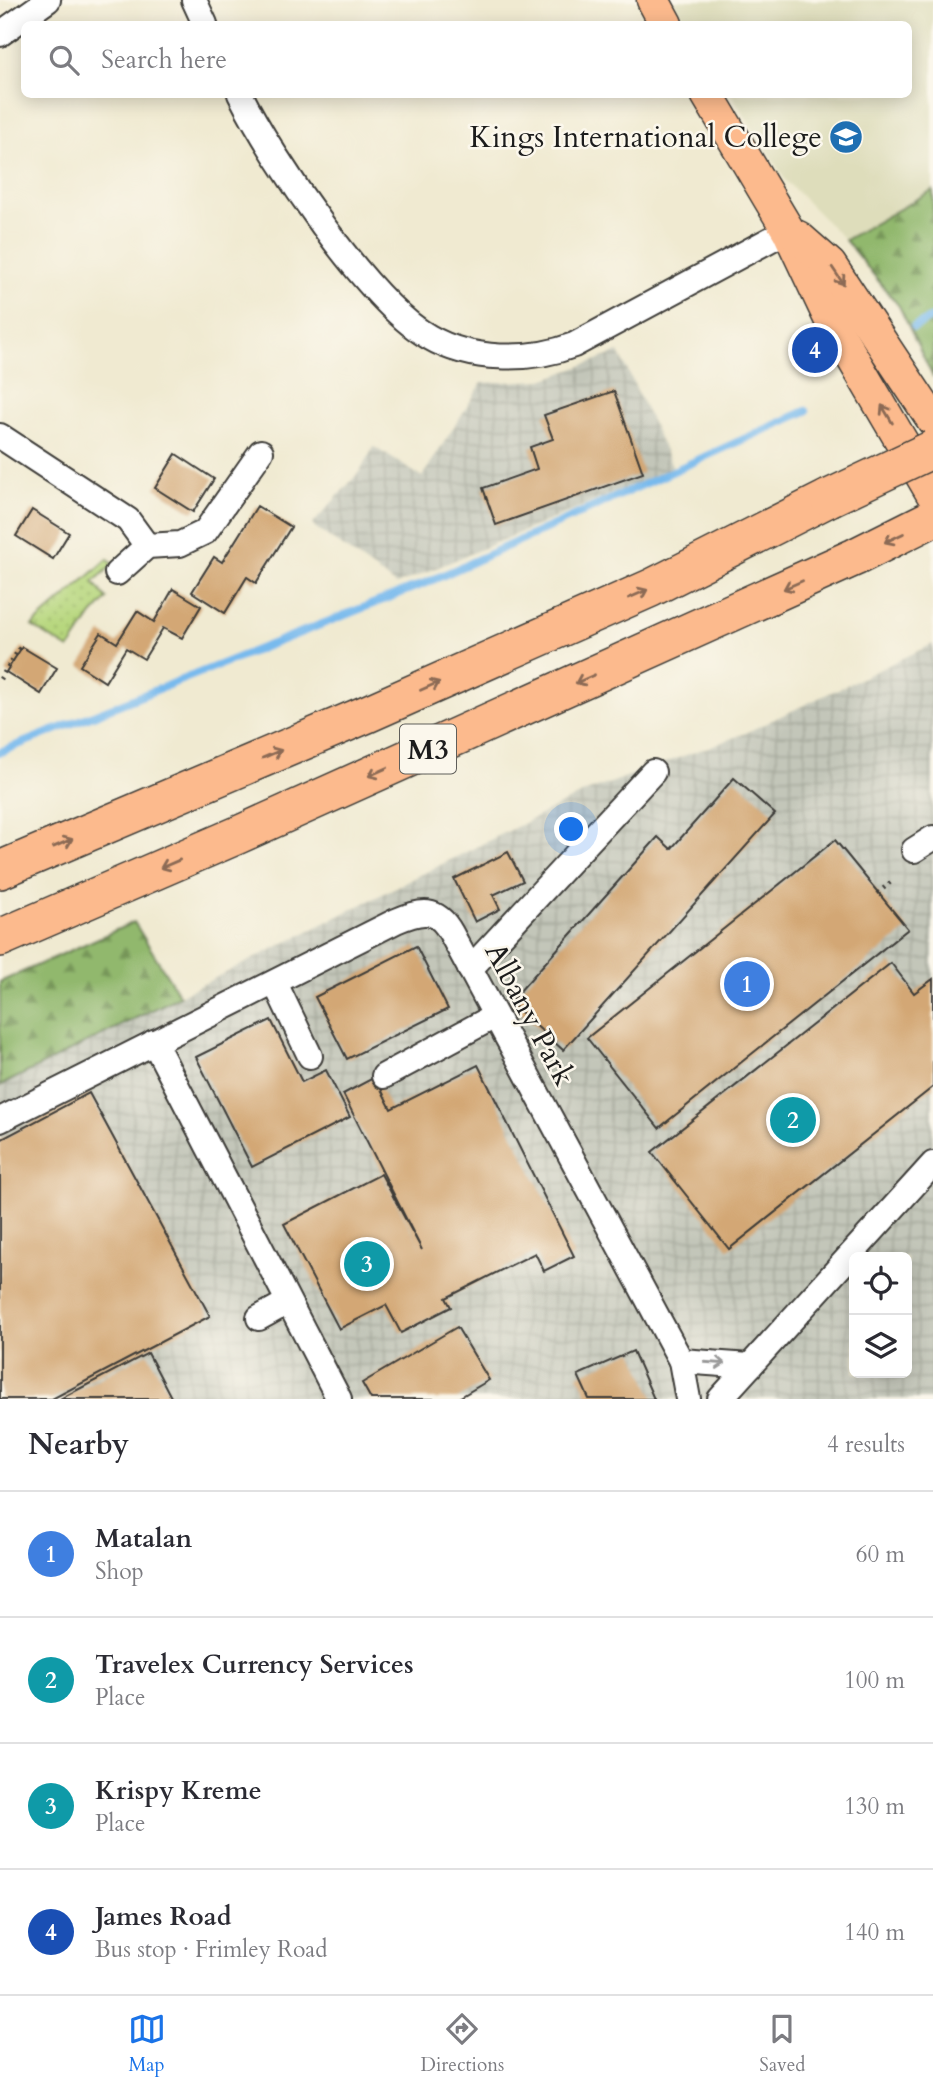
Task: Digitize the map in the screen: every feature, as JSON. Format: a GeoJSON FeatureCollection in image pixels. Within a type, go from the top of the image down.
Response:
{"type":"FeatureCollection","features":[{"type":"Feature","properties":{"kind":"highway","name":"M3"},"geometry":{"type":"LineString","coordinates":[[0,870],[651,588],[933,449]]}},
{"type":"Feature","properties":{"kind":"highway","name":"M3"},"geometry":{"type":"LineString","coordinates":[[0,938],[238,835],[855,557],[933,518]]}},
{"type":"Feature","properties":{"kind":"main road"},"geometry":{"type":"LineString","coordinates":[[653,0],[664,21]]}},
{"type":"Feature","properties":{"kind":"main road"},"geometry":{"type":"LineString","coordinates":[[709,98],[788,230],[832,323],[933,495]]}},
{"type":"Feature","properties":{"kind":"main road"},"geometry":{"type":"LineString","coordinates":[[788,230],[830,265],[933,420]]}},
{"type":"Feature","properties":{"kind":"street"},"geometry":{"type":"LineString","coordinates":[[0,34],[48,0]]}},
{"type":"Feature","properties":{"kind":"street"},"geometry":{"type":"LineString","coordinates":[[194,0],[204,21]]}},
{"type":"Feature","properties":{"kind":"street"},"geometry":{"type":"LineString","coordinates":[[242,98],[274,155],[377,290],[402,317],[428,336],[476,353],[541,354],[573,345],[788,230]]}},
{"type":"Feature","properties":{"kind":"street"},"geometry":{"type":"LineString","coordinates":[[0,436],[131,524],[147,546]]}},
{"type":"Feature","properties":{"kind":"street"},"geometry":{"type":"LineString","coordinates":[[117,573],[147,546],[180,544],[205,532],[261,452]]}},
{"type":"Feature","properties":{"kind":"street"},"geometry":{"type":"LineString","coordinates":[[470,969],[653,772]]}},
{"type":"Feature","properties":{"kind":"street","name":"Albany Park"},"geometry":{"type":"LineString","coordinates":[[0,1120],[421,911],[443,920],[470,969],[681,1361],[688,1399]]}},
{"type":"Feature","properties":{"kind":"street"},"geometry":{"type":"LineString","coordinates":[[275,983],[310,1056]]}},
{"type":"Feature","properties":{"kind":"street"},"geometry":{"type":"LineString","coordinates":[[384,1076],[495,1016]]}},
{"type":"Feature","properties":{"kind":"street"},"geometry":{"type":"LineString","coordinates":[[154,1042],[339,1399]]}},
{"type":"Feature","properties":{"kind":"street"},"geometry":{"type":"LineString","coordinates":[[720,1399],[933,1164]]}},
{"type":"Feature","properties":{"kind":"street"},"geometry":{"type":"LineString","coordinates":[[259,1318],[288,1303]]}},
{"type":"Feature","properties":{"kind":"street"},"geometry":{"type":"LineString","coordinates":[[681,1361],[750,1366]]}},
{"type":"Feature","properties":{"kind":"path"},"geometry":{"type":"LineString","coordinates":[[0,679],[20,646]]}},
{"type":"Feature","properties":{"kind":"path"},"geometry":{"type":"LineString","coordinates":[[878,893],[892,881]]}},
{"type":"Feature","properties":{"kind":"shaded area","name":"Kings International College"},"geometry":{"type":"Polygon","coordinates":[[[673,0],[933,0],[933,190],[845,240],[785,180],[734,98],[912,98],[912,21],[686,21],[673,0]]]}},
{"type":"Feature","properties":{"kind":"shaded area"},"geometry":{"type":"Polygon","coordinates":[[[619,352],[673,468],[396,585],[312,525],[360,471],[374,447],[422,477],[482,383],[543,380],[619,352]]]}},
{"type":"Feature","properties":{"kind":"shaded area"},"geometry":{"type":"Polygon","coordinates":[[[933,644],[933,1399],[0,1399],[0,1086],[586,792],[741,735],[933,644]]]}},
{"type":"Feature","properties":{"kind":"green space"},"geometry":{"type":"Polygon","coordinates":[[[933,190],[933,377],[899,306],[845,240],[933,190]]]}},
{"type":"Feature","properties":{"kind":"green space"},"geometry":{"type":"Polygon","coordinates":[[[108,559],[113,565],[93,582],[107,599],[92,615],[69,649],[32,626],[108,559]]]}},
{"type":"Feature","properties":{"kind":"green space"},"geometry":{"type":"Polygon","coordinates":[[[134,922],[180,996],[0,1086],[0,982],[134,922]]]}},
{"type":"Feature","properties":{"kind":"building"},"geometry":{"type":"Polygon","coordinates":[[[614,391],[643,473],[496,525],[483,488],[537,469],[530,447],[553,439],[544,415],[614,391]]]}},
{"type":"Feature","properties":{"kind":"building"},"geometry":{"type":"Polygon","coordinates":[[[176,454],[214,479],[193,512],[155,488],[176,454]]]}},
{"type":"Feature","properties":{"kind":"building"},"geometry":{"type":"Polygon","coordinates":[[[257,506],[291,527],[256,583],[247,577],[225,613],[192,592],[214,557],[222,562],[257,506]]]}},
{"type":"Feature","properties":{"kind":"building"},"geometry":{"type":"Polygon","coordinates":[[[32,510],[69,533],[53,559],[16,536],[32,510]]]}},
{"type":"Feature","properties":{"kind":"building"},"geometry":{"type":"Polygon","coordinates":[[[173,589],[201,606],[182,638],[163,628],[144,659],[126,648],[105,682],[80,666],[101,633],[117,643],[137,611],[154,622],[173,589]]]}},
{"type":"Feature","properties":{"kind":"building"},"geometry":{"type":"Polygon","coordinates":[[[22,647],[57,668],[41,694],[6,672],[22,647]]]}},
{"type":"Feature","properties":{"kind":"building"},"geometry":{"type":"Polygon","coordinates":[[[734,778],[775,814],[563,1050],[510,1002],[658,837],[671,849],[734,778]]]}},
{"type":"Feature","properties":{"kind":"building"},"geometry":{"type":"Polygon","coordinates":[[[835,840],[908,929],[659,1128],[587,1038],[835,840]]]}},
{"type":"Feature","properties":{"kind":"building"},"geometry":{"type":"Polygon","coordinates":[[[508,852],[523,881],[493,895],[500,909],[475,922],[454,879],[508,852]]]}},
{"type":"Feature","properties":{"kind":"building"},"geometry":{"type":"Polygon","coordinates":[[[416,946],[448,1009],[347,1059],[315,997],[416,946]]]}},
{"type":"Feature","properties":{"kind":"building"},"geometry":{"type":"Polygon","coordinates":[[[891,963],[914,993],[933,979],[933,1087],[729,1249],[652,1152],[891,963]]]}},
{"type":"Feature","properties":{"kind":"building"},"geometry":{"type":"Polygon","coordinates":[[[271,1020],[302,1082],[326,1070],[350,1117],[252,1167],[196,1057],[271,1020]]]}},
{"type":"Feature","properties":{"kind":"building"},"geometry":{"type":"Polygon","coordinates":[[[478,1065],[574,1256],[544,1271],[535,1253],[446,1298],[451,1307],[401,1333],[386,1305],[339,1329],[284,1224],[381,1174],[422,1250],[343,1094],[375,1077],[391,1109],[478,1065]]]}},
{"type":"Feature","properties":{"kind":"building"},"geometry":{"type":"Polygon","coordinates":[[[89,1093],[210,1316],[52,1399],[0,1399],[0,1140],[89,1093]]]}},
{"type":"Feature","properties":{"kind":"building"},"geometry":{"type":"Polygon","coordinates":[[[457,1327],[489,1380],[457,1399],[371,1399],[362,1383],[457,1327]]]}},
{"type":"Feature","properties":{"kind":"building"},"geometry":{"type":"Polygon","coordinates":[[[633,1351],[654,1399],[589,1399],[578,1375],[633,1351]]]}},
{"type":"Feature","properties":{"kind":"building"},"geometry":{"type":"Polygon","coordinates":[[[148,1353],[172,1399],[60,1399],[148,1353]]]}},
{"type":"Feature","properties":{"kind":"waterway"},"geometry":{"type":"LineString","coordinates":[[914,327],[933,317]]}},
{"type":"Feature","properties":{"kind":"waterway"},"geometry":{"type":"LineString","coordinates":[[0,752],[428,582],[806,411]]}},
{"type":"Feature","properties":{"kind":"place","name":"Kings International College"},"geometry":{"type":"Point","coordinates":[846,137]}},
{"type":"Feature","properties":{"kind":"place","name":"James Road"},"geometry":{"type":"Point","coordinates":[815,350]}},
{"type":"Feature","properties":{"kind":"place","name":"Matalan"},"geometry":{"type":"Point","coordinates":[747,984]}},
{"type":"Feature","properties":{"kind":"place","name":"Travelex Currency Services"},"geometry":{"type":"Point","coordinates":[793,1120]}},
{"type":"Feature","properties":{"kind":"place","name":"Krispy Kreme"},"geometry":{"type":"Point","coordinates":[367,1264]}}]}
